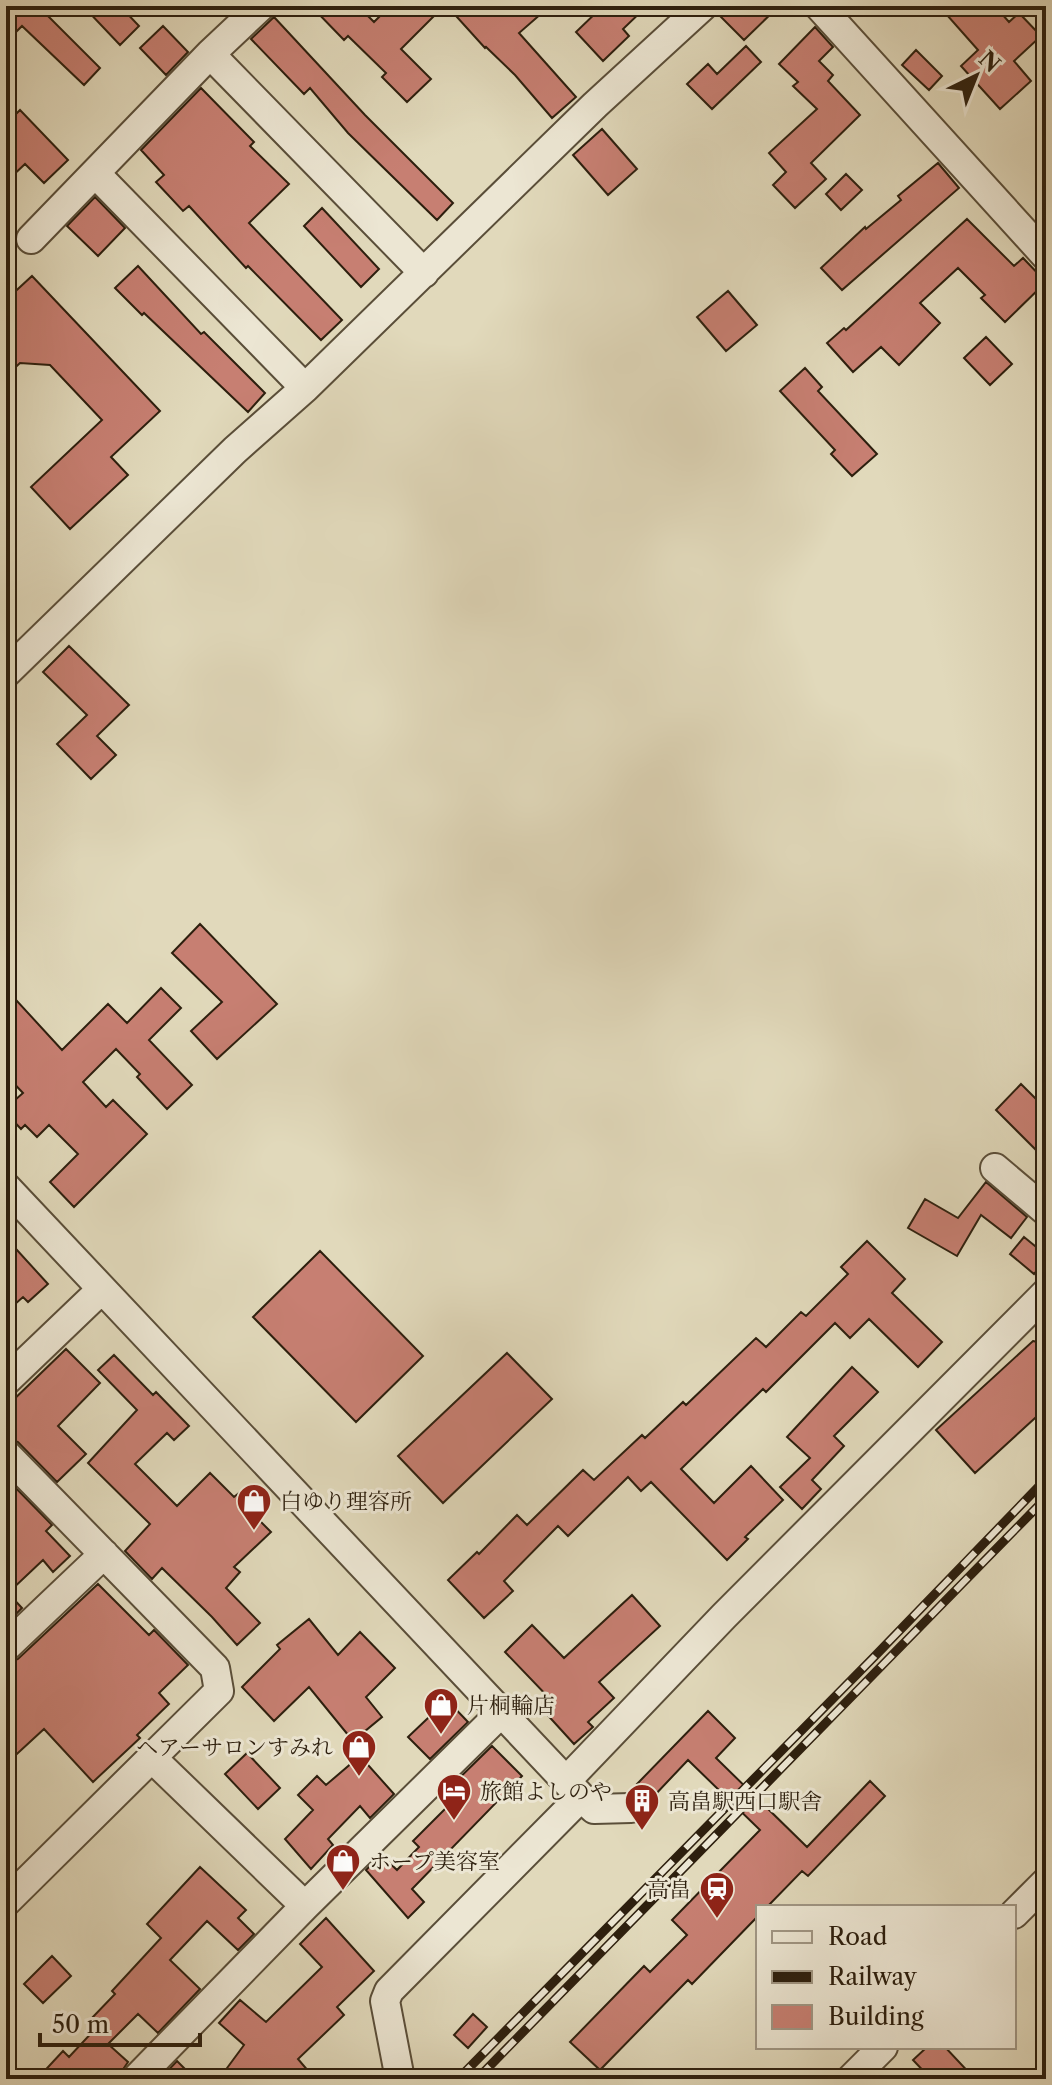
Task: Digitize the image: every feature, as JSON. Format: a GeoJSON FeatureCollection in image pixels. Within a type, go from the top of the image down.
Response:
{"type":"FeatureCollection","features":[{"type":"Feature","properties":{"kind":"street"},"geometry":{"type":"LineString","coordinates":[[31,239],[210,54],[261,6]]}},
{"type":"Feature","properties":{"kind":"street"},"geometry":{"type":"LineString","coordinates":[[6,673],[235,450],[305,388],[595,105],[703,6]]}},
{"type":"Feature","properties":{"kind":"street"},"geometry":{"type":"LineString","coordinates":[[819,6],[1046,256]]}},
{"type":"Feature","properties":{"kind":"street"},"geometry":{"type":"LineString","coordinates":[[210,54],[424,273]]}},
{"type":"Feature","properties":{"kind":"street"},"geometry":{"type":"LineString","coordinates":[[95,173],[305,388]]}},
{"type":"Feature","properties":{"kind":"street"},"geometry":{"type":"LineString","coordinates":[[995,1168],[1046,1211]]}},
{"type":"Feature","properties":{"kind":"street"},"geometry":{"type":"LineString","coordinates":[[6,1187],[594,1809],[631,1808]]}},
{"type":"Feature","properties":{"kind":"street"},"geometry":{"type":"LineString","coordinates":[[6,1381],[102,1289]]}},
{"type":"Feature","properties":{"kind":"street"},"geometry":{"type":"LineString","coordinates":[[400,2079],[385,2001],[389,1991],[574,1789],[735,1605],[1046,1293]]}},
{"type":"Feature","properties":{"kind":"street"},"geometry":{"type":"LineString","coordinates":[[6,1454],[215,1668],[219,1691],[6,1902]]}},
{"type":"Feature","properties":{"kind":"street"},"geometry":{"type":"LineString","coordinates":[[6,1647],[104,1554]]}},
{"type":"Feature","properties":{"kind":"street"},"geometry":{"type":"LineString","coordinates":[[136,2079],[305,1906],[502,1712]]}},
{"type":"Feature","properties":{"kind":"street"},"geometry":{"type":"LineString","coordinates":[[153,1759],[305,1906]]}},
{"type":"Feature","properties":{"kind":"street"},"geometry":{"type":"LineString","coordinates":[[1016,1912],[1046,1882]]}},
{"type":"Feature","properties":{"kind":"street"},"geometry":{"type":"LineString","coordinates":[[851,2079],[881,2049]]}},
{"type":"Feature","properties":{"kind":"building"},"geometry":{"type":"Polygon","coordinates":[[[6,6],[38,6],[100,68],[84,85],[22,26],[6,42],[6,6]]]}},
{"type":"Feature","properties":{"kind":"building"},"geometry":{"type":"Polygon","coordinates":[[[83,6],[120,6],[139,26],[120,45],[83,6]]]}},
{"type":"Feature","properties":{"kind":"building"},"geometry":{"type":"Polygon","coordinates":[[[311,6],[358,6],[374,22],[390,6],[444,6],[401,49],[431,79],[407,102],[382,77],[386,73],[348,36],[344,40],[311,6]]]}},
{"type":"Feature","properties":{"kind":"building"},"geometry":{"type":"Polygon","coordinates":[[[447,6],[550,6],[519,33],[576,97],[552,118],[515,75],[485,48],[447,6]]]}},
{"type":"Feature","properties":{"kind":"building"},"geometry":{"type":"Polygon","coordinates":[[[603,6],[647,6],[623,29],[629,36],[603,61],[576,32],[603,6]]]}},
{"type":"Feature","properties":{"kind":"building"},"geometry":{"type":"Polygon","coordinates":[[[720,6],[779,6],[744,40],[718,14],[720,6]]]}},
{"type":"Feature","properties":{"kind":"building"},"geometry":{"type":"Polygon","coordinates":[[[939,6],[995,6],[1009,22],[1019,13],[1041,36],[1014,61],[1031,81],[1000,109],[961,66],[978,50],[939,6]]]}},
{"type":"Feature","properties":{"kind":"building"},"geometry":{"type":"Polygon","coordinates":[[[274,17],[453,203],[437,220],[348,133],[310,88],[304,94],[251,39],[274,17]]]}},
{"type":"Feature","properties":{"kind":"building"},"geometry":{"type":"Polygon","coordinates":[[[163,26],[188,52],[166,75],[140,48],[163,26]]]}},
{"type":"Feature","properties":{"kind":"building"},"geometry":{"type":"Polygon","coordinates":[[[815,27],[833,47],[819,61],[833,75],[828,81],[860,115],[811,163],[826,179],[795,208],[773,185],[786,172],[769,153],[817,109],[793,86],[798,82],[779,64],[815,27]]]}},
{"type":"Feature","properties":{"kind":"building"},"geometry":{"type":"Polygon","coordinates":[[[746,46],[761,62],[712,109],[687,84],[708,64],[717,74],[746,46]]]}},
{"type":"Feature","properties":{"kind":"building"},"geometry":{"type":"Polygon","coordinates":[[[916,50],[942,76],[929,90],[902,65],[916,50]]]}},
{"type":"Feature","properties":{"kind":"building"},"geometry":{"type":"Polygon","coordinates":[[[201,88],[254,142],[250,146],[289,184],[249,223],[342,320],[321,340],[248,266],[246,268],[189,206],[183,211],[156,182],[164,175],[141,150],[201,88]]]}},
{"type":"Feature","properties":{"kind":"building"},"geometry":{"type":"Polygon","coordinates":[[[20,110],[68,160],[44,183],[25,164],[6,182],[6,124],[20,110]]]}},
{"type":"Feature","properties":{"kind":"building"},"geometry":{"type":"Polygon","coordinates":[[[602,129],[637,169],[608,195],[573,155],[602,129]]]}},
{"type":"Feature","properties":{"kind":"building"},"geometry":{"type":"Polygon","coordinates":[[[938,163],[959,188],[842,290],[821,268],[865,227],[901,200],[898,196],[938,163]]]}},
{"type":"Feature","properties":{"kind":"building"},"geometry":{"type":"Polygon","coordinates":[[[846,174],[862,190],[841,210],[826,194],[846,174]]]}},
{"type":"Feature","properties":{"kind":"building"},"geometry":{"type":"Polygon","coordinates":[[[95,197],[125,228],[98,256],[67,226],[95,197]]]}},
{"type":"Feature","properties":{"kind":"building"},"geometry":{"type":"Polygon","coordinates":[[[322,208],[379,269],[361,287],[304,226],[322,208]]]}},
{"type":"Feature","properties":{"kind":"building"},"geometry":{"type":"Polygon","coordinates":[[[967,219],[1014,266],[1023,258],[1046,282],[1005,322],[981,298],[985,295],[958,268],[920,303],[940,323],[899,365],[881,347],[853,372],[827,343],[844,328],[846,330],[967,219]]]}},
{"type":"Feature","properties":{"kind":"building"},"geometry":{"type":"Polygon","coordinates":[[[138,266],[201,334],[204,332],[265,393],[248,412],[115,288],[138,266]]]}},
{"type":"Feature","properties":{"kind":"building"},"geometry":{"type":"Polygon","coordinates":[[[32,276],[160,411],[111,457],[128,475],[70,529],[31,487],[102,420],[50,365],[20,363],[6,376],[6,300],[32,276]]]}},
{"type":"Feature","properties":{"kind":"building"},"geometry":{"type":"Polygon","coordinates":[[[728,291],[757,325],[726,351],[697,317],[728,291]]]}},
{"type":"Feature","properties":{"kind":"building"},"geometry":{"type":"Polygon","coordinates":[[[986,337],[1012,364],[990,385],[964,358],[986,337]]]}},
{"type":"Feature","properties":{"kind":"building"},"geometry":{"type":"Polygon","coordinates":[[[805,368],[822,387],[818,391],[877,454],[852,476],[831,454],[835,450],[780,391],[805,368]]]}},
{"type":"Feature","properties":{"kind":"building"},"geometry":{"type":"Polygon","coordinates":[[[69,646],[129,705],[97,736],[116,755],[91,779],[57,744],[87,715],[43,672],[69,646]]]}},
{"type":"Feature","properties":{"kind":"building"},"geometry":{"type":"Polygon","coordinates":[[[200,924],[277,1004],[217,1059],[191,1031],[222,1002],[172,953],[200,924]]]}},
{"type":"Feature","properties":{"kind":"building"},"geometry":{"type":"Polygon","coordinates":[[[161,988],[181,1008],[149,1040],[192,1085],[167,1109],[116,1049],[83,1082],[106,1107],[113,1100],[147,1134],[74,1207],[50,1182],[78,1154],[49,1125],[37,1137],[25,1125],[21,1129],[6,1113],[6,1108],[23,1093],[6,1075],[6,989],[62,1050],[108,1004],[127,1023],[161,988]]]}},
{"type":"Feature","properties":{"kind":"building"},"geometry":{"type":"Polygon","coordinates":[[[1021,1084],[1046,1109],[1046,1160],[996,1110],[1021,1084]]]}},
{"type":"Feature","properties":{"kind":"building"},"geometry":{"type":"Polygon","coordinates":[[[986,1182],[1027,1217],[1011,1238],[981,1215],[957,1256],[908,1228],[925,1199],[958,1218],[986,1182]]]}},
{"type":"Feature","properties":{"kind":"building"},"geometry":{"type":"Polygon","coordinates":[[[1024,1237],[1046,1255],[1046,1260],[1034,1274],[1010,1254],[1024,1237]]]}},
{"type":"Feature","properties":{"kind":"building"},"geometry":{"type":"Polygon","coordinates":[[[6,1238],[48,1284],[28,1302],[23,1297],[6,1312],[6,1238]]]}},
{"type":"Feature","properties":{"kind":"building"},"geometry":{"type":"Polygon","coordinates":[[[867,1241],[905,1279],[892,1293],[942,1342],[918,1367],[869,1319],[850,1338],[835,1323],[766,1392],[763,1389],[681,1469],[714,1503],[751,1466],[783,1500],[745,1537],[748,1539],[727,1560],[651,1482],[641,1491],[628,1477],[568,1536],[558,1526],[504,1581],[513,1591],[484,1618],[448,1580],[517,1515],[527,1525],[583,1470],[594,1480],[642,1435],[645,1438],[683,1402],[686,1405],[756,1338],[766,1347],[801,1312],[806,1316],[848,1274],[841,1267],[867,1241]]]}},
{"type":"Feature","properties":{"kind":"building"},"geometry":{"type":"Polygon","coordinates":[[[320,1251],[423,1356],[356,1422],[253,1317],[320,1251]]]}},
{"type":"Feature","properties":{"kind":"building"},"geometry":{"type":"Polygon","coordinates":[[[1033,1341],[1046,1344],[1046,1408],[975,1473],[936,1430],[1033,1341]]]}},
{"type":"Feature","properties":{"kind":"building"},"geometry":{"type":"Polygon","coordinates":[[[66,1349],[100,1383],[58,1426],[86,1454],[57,1482],[18,1442],[6,1437],[6,1407],[66,1349]]]}},
{"type":"Feature","properties":{"kind":"building"},"geometry":{"type":"Polygon","coordinates":[[[507,1353],[552,1399],[443,1503],[398,1456],[507,1353]]]}},
{"type":"Feature","properties":{"kind":"building"},"geometry":{"type":"Polygon","coordinates":[[[114,1355],[189,1426],[174,1440],[167,1433],[135,1464],[177,1506],[210,1473],[234,1497],[245,1488],[258,1501],[249,1510],[271,1532],[234,1567],[240,1572],[226,1588],[260,1623],[237,1645],[162,1568],[152,1579],[125,1551],[150,1524],[88,1463],[137,1410],[98,1370],[114,1355]]]}},
{"type":"Feature","properties":{"kind":"building"},"geometry":{"type":"Polygon","coordinates":[[[852,1367],[878,1392],[834,1436],[844,1446],[812,1480],[821,1489],[802,1509],[780,1487],[810,1458],[787,1437],[852,1367]]]}},
{"type":"Feature","properties":{"kind":"building"},"geometry":{"type":"Polygon","coordinates":[[[6,1478],[52,1525],[46,1531],[70,1556],[53,1572],[43,1560],[8,1593],[22,1608],[6,1624],[6,1478]]]}},
{"type":"Feature","properties":{"kind":"building"},"geometry":{"type":"Polygon","coordinates":[[[98,1584],[149,1635],[154,1630],[188,1665],[159,1693],[169,1704],[137,1735],[140,1738],[93,1782],[44,1729],[6,1764],[6,1664],[18,1659],[98,1584]]]}},
{"type":"Feature","properties":{"kind":"building"},"geometry":{"type":"Polygon","coordinates":[[[632,1595],[660,1626],[599,1682],[614,1698],[588,1722],[593,1727],[574,1744],[543,1710],[552,1701],[505,1652],[532,1625],[564,1658],[632,1595]]]}},
{"type":"Feature","properties":{"kind":"building"},"geometry":{"type":"Polygon","coordinates":[[[309,1619],[338,1655],[360,1632],[395,1668],[366,1697],[382,1717],[353,1741],[309,1687],[274,1721],[242,1687],[280,1649],[277,1645],[309,1619]]]}},
{"type":"Feature","properties":{"kind":"building"},"geometry":{"type":"Polygon","coordinates":[[[447,1700],[468,1722],[430,1759],[408,1737],[447,1700]]]}},
{"type":"Feature","properties":{"kind":"building"},"geometry":{"type":"Polygon","coordinates":[[[708,1711],[735,1738],[716,1758],[807,1847],[870,1781],[885,1796],[808,1876],[802,1871],[769,1905],[756,1905],[756,1918],[692,1984],[688,1980],[600,2070],[570,2042],[644,1966],[650,1972],[687,1935],[672,1920],[760,1830],[688,1760],[652,1798],[637,1784],[708,1711]]]}},
{"type":"Feature","properties":{"kind":"building","name":"旅館よしのや"},"geometry":{"type":"Polygon","coordinates":[[[492,1746],[522,1776],[412,1889],[424,1902],[408,1918],[366,1870],[381,1855],[397,1870],[419,1847],[413,1841],[452,1802],[443,1794],[492,1746]]]}},
{"type":"Feature","properties":{"kind":"building"},"geometry":{"type":"Polygon","coordinates":[[[247,1753],[280,1788],[258,1809],[225,1774],[247,1753]]]}},
{"type":"Feature","properties":{"kind":"building"},"geometry":{"type":"Polygon","coordinates":[[[360,1756],[394,1794],[370,1818],[360,1806],[328,1839],[333,1845],[311,1869],[285,1839],[313,1810],[298,1795],[317,1776],[326,1785],[360,1756]]]}},
{"type":"Feature","properties":{"kind":"building"},"geometry":{"type":"Polygon","coordinates":[[[200,1867],[246,1910],[238,1918],[254,1934],[238,1950],[207,1921],[170,1960],[200,1989],[158,2033],[138,2014],[108,2044],[128,2062],[119,2079],[105,2079],[97,2072],[90,2079],[37,2079],[63,2051],[69,2057],[97,2027],[90,2020],[161,1938],[147,1924],[200,1867]]]}},
{"type":"Feature","properties":{"kind":"building"},"geometry":{"type":"Polygon","coordinates":[[[326,1918],[374,1971],[337,2007],[344,2015],[298,2059],[315,2079],[219,2079],[244,2045],[219,2023],[240,2000],[266,2022],[322,1967],[300,1944],[326,1918]]]}},
{"type":"Feature","properties":{"kind":"building"},"geometry":{"type":"Polygon","coordinates":[[[52,1956],[71,1976],[43,2003],[24,1984],[52,1956]]]}},
{"type":"Feature","properties":{"kind":"building"},"geometry":{"type":"Polygon","coordinates":[[[473,2014],[487,2027],[468,2048],[454,2035],[473,2014]]]}},
{"type":"Feature","properties":{"kind":"building"},"geometry":{"type":"Polygon","coordinates":[[[925,2049],[947,2049],[975,2079],[931,2079],[913,2060],[925,2049]]]}},
{"type":"Feature","properties":{"kind":"building"},"geometry":{"type":"Polygon","coordinates":[[[177,2061],[195,2079],[160,2079],[177,2061]]]}},
{"type":"Feature","properties":{"kind":"railway"},"geometry":{"type":"LineString","coordinates":[[458,2079],[1046,1479]]}},
{"type":"Feature","properties":{"kind":"railway"},"geometry":{"type":"LineString","coordinates":[[477,2079],[1046,1498]]}},
{"type":"Feature","properties":{"kind":"place","name":"白ゆり理容所"},"geometry":{"type":"Point","coordinates":[254,1532]}},
{"type":"Feature","properties":{"kind":"place","name":"片桐輪店"},"geometry":{"type":"Point","coordinates":[441,1736]}},
{"type":"Feature","properties":{"kind":"place","name":"ヘアーサロンすみれ"},"geometry":{"type":"Point","coordinates":[359,1778]}},
{"type":"Feature","properties":{"kind":"place","name":"旅館よしのや"},"geometry":{"type":"Point","coordinates":[454,1822]}},
{"type":"Feature","properties":{"kind":"place","name":"高畠駅西口駅舎"},"geometry":{"type":"Point","coordinates":[642,1832]}},
{"type":"Feature","properties":{"kind":"place","name":"ホープ美容室"},"geometry":{"type":"Point","coordinates":[343,1892]}},
{"type":"Feature","properties":{"kind":"place","name":"高畠"},"geometry":{"type":"Point","coordinates":[717,1920]}}]}
